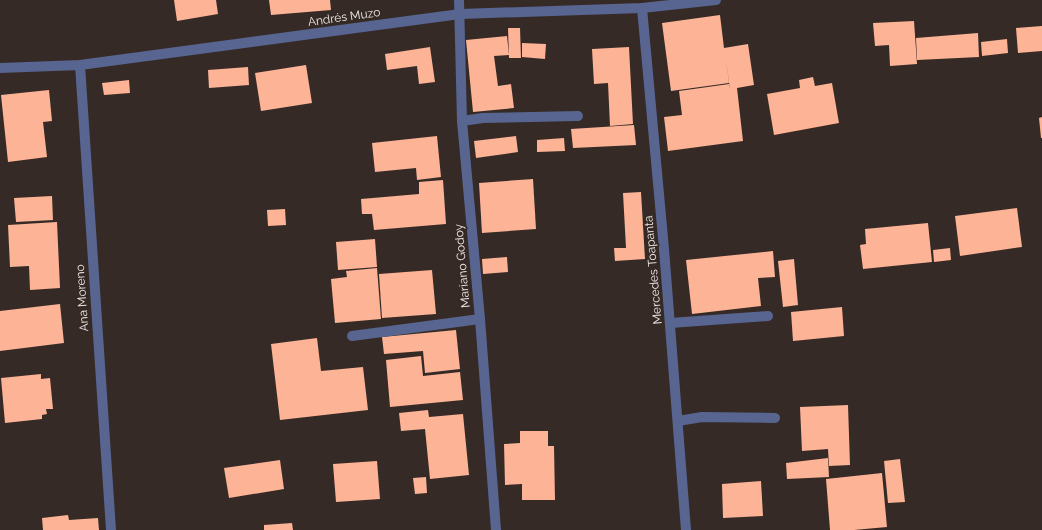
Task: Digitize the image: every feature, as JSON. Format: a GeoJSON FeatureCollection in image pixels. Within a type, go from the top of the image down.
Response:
{"type":"FeatureCollection","features":[{"type":"Feature","properties":{"kind":"street","name":"Mariano Godoy"},"geometry":{"type":"LineString","coordinates":[[459,0],[462,121],[480,319],[496,530]]}},
{"type":"Feature","properties":{"kind":"street","name":"Andrés Muzo"},"geometry":{"type":"LineString","coordinates":[[0,68],[80,65],[460,14],[642,8],[716,0]]}},
{"type":"Feature","properties":{"kind":"street","name":"Mercedes Toapanta"},"geometry":{"type":"LineString","coordinates":[[642,8],[670,323],[686,530]]}},
{"type":"Feature","properties":{"kind":"street","name":"Ana Moreno"},"geometry":{"type":"LineString","coordinates":[[80,65],[111,530]]}},
{"type":"Feature","properties":{"kind":"street"},"geometry":{"type":"LineString","coordinates":[[462,121],[484,118],[578,116]]}},
{"type":"Feature","properties":{"kind":"street"},"geometry":{"type":"LineString","coordinates":[[670,323],[768,316]]}},
{"type":"Feature","properties":{"kind":"street"},"geometry":{"type":"LineString","coordinates":[[352,336],[480,319]]}},
{"type":"Feature","properties":{"kind":"street"},"geometry":{"type":"LineString","coordinates":[[678,421],[702,417],[774,418]]}},
{"type":"Feature","properties":{"kind":"building"},"geometry":{"type":"Polygon","coordinates":[[[174,0],[216,0],[218,14],[177,21],[174,0]]]}},
{"type":"Feature","properties":{"kind":"building"},"geometry":{"type":"Polygon","coordinates":[[[269,0],[330,0],[331,10],[271,15],[269,0]]]}},
{"type":"Feature","properties":{"kind":"building"},"geometry":{"type":"Polygon","coordinates":[[[720,15],[724,48],[748,44],[754,85],[737,88],[743,141],[668,151],[664,117],[682,115],[679,91],[729,84],[730,90],[726,58],[729,83],[671,91],[662,23],[720,15]]]}},
{"type":"Feature","properties":{"kind":"building"},"geometry":{"type":"Polygon","coordinates":[[[914,21],[917,64],[890,66],[889,45],[875,46],[873,23],[914,21]]]}},
{"type":"Feature","properties":{"kind":"building"},"geometry":{"type":"Polygon","coordinates":[[[1042,26],[1042,51],[1018,53],[1016,28],[1042,26]]]}},
{"type":"Feature","properties":{"kind":"building"},"geometry":{"type":"Polygon","coordinates":[[[508,28],[520,28],[521,58],[509,58],[508,28]]]}},
{"type":"Feature","properties":{"kind":"building"},"geometry":{"type":"Polygon","coordinates":[[[978,33],[979,57],[917,60],[916,38],[978,33]]]}},
{"type":"Feature","properties":{"kind":"building"},"geometry":{"type":"Polygon","coordinates":[[[507,36],[509,55],[494,56],[498,86],[511,84],[514,108],[473,112],[466,40],[507,36]]]}},
{"type":"Feature","properties":{"kind":"building"},"geometry":{"type":"Polygon","coordinates":[[[1007,39],[1008,53],[982,56],[981,42],[1007,39]]]}},
{"type":"Feature","properties":{"kind":"building"},"geometry":{"type":"Polygon","coordinates":[[[522,43],[546,44],[545,59],[522,57],[522,43]]]}},
{"type":"Feature","properties":{"kind":"building"},"geometry":{"type":"Polygon","coordinates":[[[430,47],[435,82],[419,84],[417,66],[387,70],[385,54],[430,47]]]}},
{"type":"Feature","properties":{"kind":"building"},"geometry":{"type":"Polygon","coordinates":[[[629,47],[633,124],[610,126],[608,83],[594,84],[592,49],[629,47]]]}},
{"type":"Feature","properties":{"kind":"building"},"geometry":{"type":"Polygon","coordinates":[[[306,65],[312,103],[261,111],[255,73],[306,65]]]}},
{"type":"Feature","properties":{"kind":"building"},"geometry":{"type":"Polygon","coordinates":[[[248,67],[249,85],[209,88],[208,70],[248,67]]]}},
{"type":"Feature","properties":{"kind":"building"},"geometry":{"type":"Polygon","coordinates":[[[813,77],[815,86],[832,83],[839,123],[774,135],[767,94],[800,88],[799,80],[813,77]]]}},
{"type":"Feature","properties":{"kind":"building"},"geometry":{"type":"Polygon","coordinates":[[[129,80],[130,93],[104,95],[102,83],[129,80]]]}},
{"type":"Feature","properties":{"kind":"building"},"geometry":{"type":"Polygon","coordinates":[[[49,90],[52,121],[43,122],[47,157],[8,162],[1,95],[49,90]]]}},
{"type":"Feature","properties":{"kind":"building"},"geometry":{"type":"Polygon","coordinates":[[[1042,117],[1042,138],[1041,138],[1039,118],[1042,117]]]}},
{"type":"Feature","properties":{"kind":"building"},"geometry":{"type":"Polygon","coordinates":[[[634,125],[636,145],[573,148],[571,129],[634,125]]]}},
{"type":"Feature","properties":{"kind":"building"},"geometry":{"type":"Polygon","coordinates":[[[437,136],[441,177],[417,180],[416,168],[375,172],[372,143],[437,136]]]}},
{"type":"Feature","properties":{"kind":"building"},"geometry":{"type":"Polygon","coordinates":[[[516,136],[518,152],[476,158],[474,141],[516,136]]]}},
{"type":"Feature","properties":{"kind":"building"},"geometry":{"type":"Polygon","coordinates":[[[564,138],[565,151],[537,152],[537,140],[564,138]]]}},
{"type":"Feature","properties":{"kind":"building"},"geometry":{"type":"Polygon","coordinates":[[[533,179],[536,229],[482,233],[479,183],[533,179]]]}},
{"type":"Feature","properties":{"kind":"building"},"geometry":{"type":"Polygon","coordinates":[[[443,180],[446,224],[374,230],[372,214],[362,214],[361,199],[419,194],[419,182],[443,180]]]}},
{"type":"Feature","properties":{"kind":"building"},"geometry":{"type":"Polygon","coordinates":[[[641,192],[645,259],[615,261],[614,248],[626,248],[623,193],[641,192]]]}},
{"type":"Feature","properties":{"kind":"building"},"geometry":{"type":"Polygon","coordinates":[[[52,196],[53,220],[16,222],[14,198],[52,196]]]}},
{"type":"Feature","properties":{"kind":"building"},"geometry":{"type":"Polygon","coordinates":[[[1017,208],[1022,247],[960,256],[955,216],[1017,208]]]}},
{"type":"Feature","properties":{"kind":"building"},"geometry":{"type":"Polygon","coordinates":[[[285,209],[286,225],[268,226],[267,210],[285,209]]]}},
{"type":"Feature","properties":{"kind":"building"},"geometry":{"type":"Polygon","coordinates":[[[57,222],[60,288],[30,290],[29,266],[10,267],[8,225],[57,222]]]}},
{"type":"Feature","properties":{"kind":"building"},"geometry":{"type":"Polygon","coordinates":[[[928,223],[932,262],[863,269],[860,245],[866,244],[865,229],[928,223]]]}},
{"type":"Feature","properties":{"kind":"building"},"geometry":{"type":"Polygon","coordinates":[[[375,239],[377,267],[338,270],[336,242],[375,239]]]}},
{"type":"Feature","properties":{"kind":"building"},"geometry":{"type":"Polygon","coordinates":[[[950,248],[951,260],[934,262],[933,250],[950,248]]]}},
{"type":"Feature","properties":{"kind":"building"},"geometry":{"type":"Polygon","coordinates":[[[773,251],[775,277],[758,278],[761,306],[692,314],[686,260],[773,251]]]}},
{"type":"Feature","properties":{"kind":"building"},"geometry":{"type":"Polygon","coordinates":[[[507,257],[508,272],[483,274],[482,259],[507,257]]]}},
{"type":"Feature","properties":{"kind":"building"},"geometry":{"type":"Polygon","coordinates":[[[794,259],[798,305],[783,307],[778,261],[794,259]]]}},
{"type":"Feature","properties":{"kind":"building"},"geometry":{"type":"Polygon","coordinates":[[[377,268],[381,319],[335,323],[331,279],[347,277],[346,271],[377,268]]]}},
{"type":"Feature","properties":{"kind":"building"},"geometry":{"type":"Polygon","coordinates":[[[432,270],[436,314],[382,318],[379,274],[432,270]]]}},
{"type":"Feature","properties":{"kind":"building"},"geometry":{"type":"Polygon","coordinates":[[[60,304],[64,343],[0,351],[0,311],[60,304]]]}},
{"type":"Feature","properties":{"kind":"building"},"geometry":{"type":"Polygon","coordinates":[[[842,307],[844,336],[793,341],[791,312],[842,307]]]}},
{"type":"Feature","properties":{"kind":"building"},"geometry":{"type":"Polygon","coordinates":[[[456,330],[460,369],[425,373],[423,351],[384,354],[382,337],[456,330]]]}},
{"type":"Feature","properties":{"kind":"building"},"geometry":{"type":"Polygon","coordinates":[[[317,338],[321,371],[363,367],[368,410],[280,420],[271,344],[317,338]]]}},
{"type":"Feature","properties":{"kind":"building"},"geometry":{"type":"Polygon","coordinates":[[[421,356],[423,376],[460,372],[463,400],[390,407],[386,360],[421,356]]]}},
{"type":"Feature","properties":{"kind":"building"},"geometry":{"type":"Polygon","coordinates":[[[41,374],[41,379],[50,378],[53,409],[46,409],[47,414],[42,415],[42,419],[5,423],[1,378],[41,374]]]}},
{"type":"Feature","properties":{"kind":"building"},"geometry":{"type":"Polygon","coordinates":[[[848,405],[850,465],[829,466],[828,449],[802,451],[800,407],[848,405]]]}},
{"type":"Feature","properties":{"kind":"building"},"geometry":{"type":"Polygon","coordinates":[[[428,410],[429,417],[463,414],[469,475],[430,479],[425,429],[401,431],[399,413],[428,410]]]}},
{"type":"Feature","properties":{"kind":"building"},"geometry":{"type":"Polygon","coordinates":[[[520,431],[548,431],[548,446],[554,446],[555,500],[522,500],[522,484],[505,485],[504,444],[520,443],[520,431]]]}},
{"type":"Feature","properties":{"kind":"building"},"geometry":{"type":"Polygon","coordinates":[[[828,458],[829,477],[787,479],[786,463],[828,458]]]}},
{"type":"Feature","properties":{"kind":"building"},"geometry":{"type":"Polygon","coordinates":[[[900,459],[905,502],[888,503],[884,461],[900,459]]]}},
{"type":"Feature","properties":{"kind":"building"},"geometry":{"type":"Polygon","coordinates":[[[280,460],[284,489],[229,498],[224,468],[280,460]]]}},
{"type":"Feature","properties":{"kind":"building"},"geometry":{"type":"Polygon","coordinates":[[[377,461],[380,499],[336,502],[333,464],[377,461]]]}},
{"type":"Feature","properties":{"kind":"building"},"geometry":{"type":"Polygon","coordinates":[[[882,473],[887,527],[854,530],[830,530],[826,479],[882,473]]]}},
{"type":"Feature","properties":{"kind":"building"},"geometry":{"type":"Polygon","coordinates":[[[426,477],[427,493],[415,494],[413,478],[426,477]]]}},
{"type":"Feature","properties":{"kind":"building"},"geometry":{"type":"Polygon","coordinates":[[[761,481],[763,516],[723,518],[722,484],[761,481]]]}},
{"type":"Feature","properties":{"kind":"building"},"geometry":{"type":"Polygon","coordinates":[[[68,515],[69,520],[98,518],[99,530],[43,530],[42,518],[68,515]]]}},
{"type":"Feature","properties":{"kind":"building"},"geometry":{"type":"Polygon","coordinates":[[[292,523],[293,530],[264,530],[264,525],[292,523]]]}}]}
